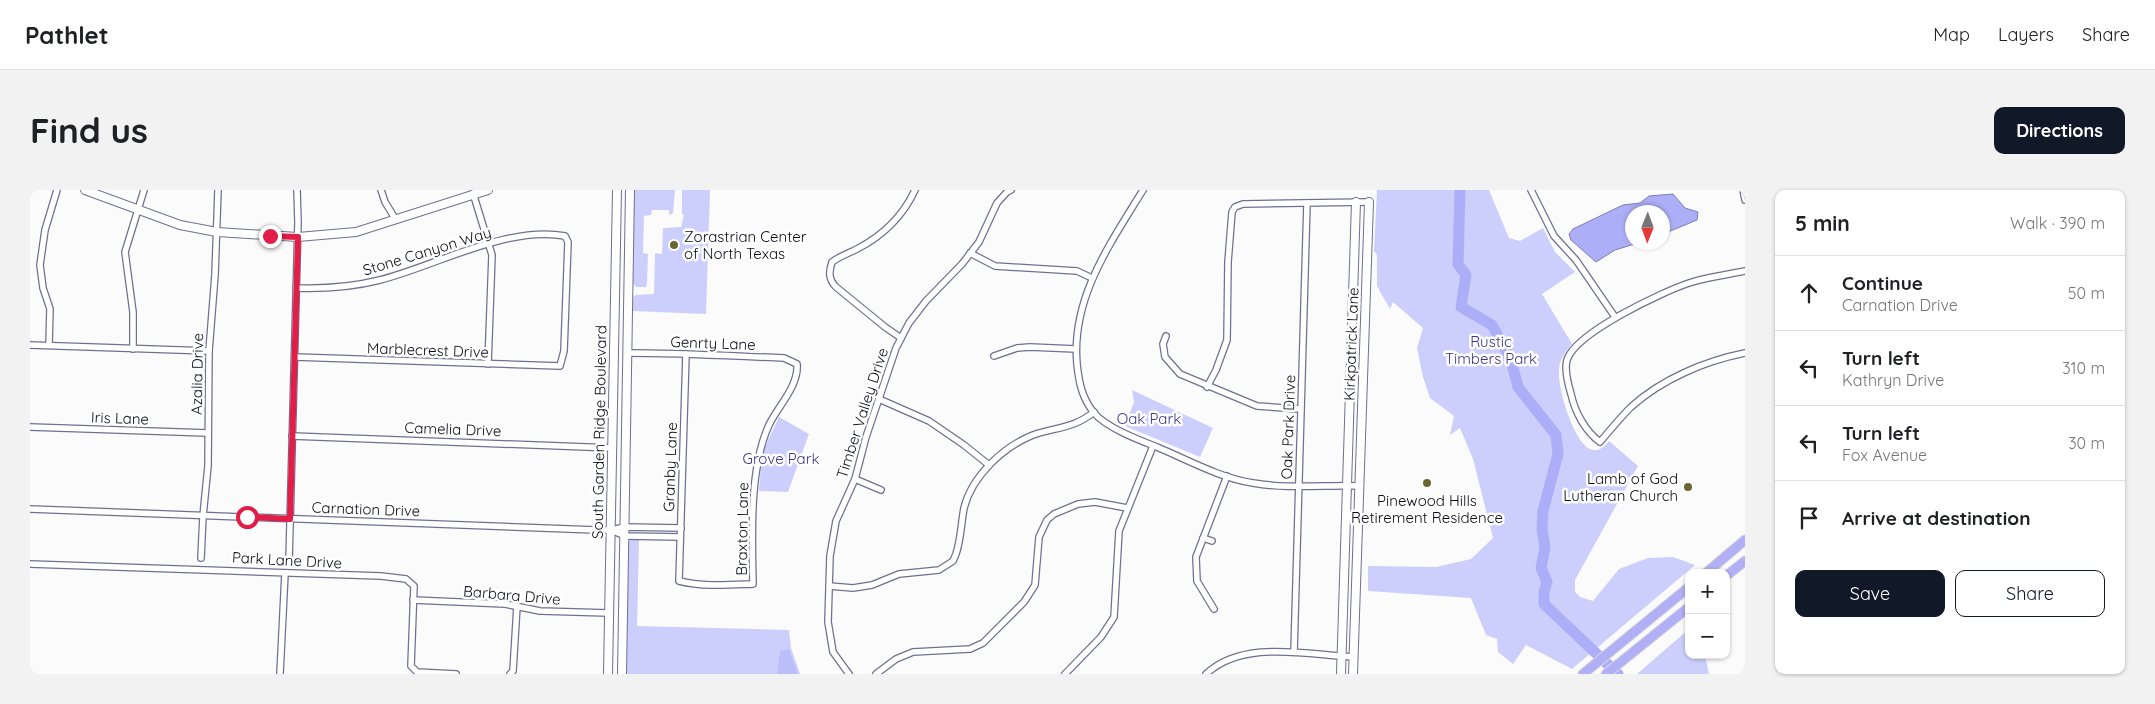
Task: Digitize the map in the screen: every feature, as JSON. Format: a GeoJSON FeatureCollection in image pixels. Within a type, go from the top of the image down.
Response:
{"type":"FeatureCollection","features":[{"type":"Feature","properties":{"kind":"main road"},"geometry":{"type":"LineString","coordinates":[[85,190],[180,225],[217,232],[298,237],[356,232],[488,190]]}},
{"type":"Feature","properties":{"kind":"main road","name":"South Garden Ridge Boulevard"},"geometry":{"type":"LineString","coordinates":[[608,674],[617,190]]}},
{"type":"Feature","properties":{"kind":"main road","name":"South Garden Ridge Boulevard"},"geometry":{"type":"LineString","coordinates":[[622,674],[630,190]]}},
{"type":"Feature","properties":{"kind":"main road","name":"Kirkpatrick Lane"},"geometry":{"type":"LineString","coordinates":[[1341,674],[1356,202]]}},
{"type":"Feature","properties":{"kind":"main road","name":"Kirkpatrick Lane"},"geometry":{"type":"LineString","coordinates":[[1353,674],[1369,202]]}},
{"type":"Feature","properties":{"kind":"main road"},"geometry":{"type":"LineString","coordinates":[[1711,569],[1745,540]]}},
{"type":"Feature","properties":{"kind":"main road"},"geometry":{"type":"LineString","coordinates":[[1730,573],[1745,561]]}},
{"type":"Feature","properties":{"kind":"main road"},"geometry":{"type":"LineString","coordinates":[[1583,674],[1685,590]]}},
{"type":"Feature","properties":{"kind":"main road"},"geometry":{"type":"LineString","coordinates":[[1606,674],[1685,610]]}},
{"type":"Feature","properties":{"kind":"street"},"geometry":{"type":"LineString","coordinates":[[49,345],[50,309],[43,288],[40,265],[45,230],[57,190]]}},
{"type":"Feature","properties":{"kind":"street"},"geometry":{"type":"LineString","coordinates":[[133,349],[133,312],[125,252],[144,190]]}},
{"type":"Feature","properties":{"kind":"street","name":"Azalia Drive"},"geometry":{"type":"LineString","coordinates":[[201,558],[208,466],[209,351],[218,190]]}},
{"type":"Feature","properties":{"kind":"street"},"geometry":{"type":"LineString","coordinates":[[289,562],[298,237],[296,190]]}},
{"type":"Feature","properties":{"kind":"street"},"geometry":{"type":"LineString","coordinates":[[381,190],[385,202],[396,220]]}},
{"type":"Feature","properties":{"kind":"street"},"geometry":{"type":"LineString","coordinates":[[901,338],[836,287],[832,283],[829,271],[832,262],[858,248],[890,226],[915,190]]}},
{"type":"Feature","properties":{"kind":"street","name":"Timber Valley Drive"},"geometry":{"type":"LineString","coordinates":[[850,674],[833,652],[828,622],[831,543],[836,520],[854,479],[866,437],[901,338],[909,323],[926,301],[952,276],[979,242],[997,203],[1011,190]]}},
{"type":"Feature","properties":{"kind":"street"},"geometry":{"type":"LineString","coordinates":[[1143,190],[1092,278],[1080,314],[1076,349],[1082,394],[1094,412],[1109,425],[1153,446],[1227,476],[1252,483],[1360,486]]}},
{"type":"Feature","properties":{"kind":"street"},"geometry":{"type":"LineString","coordinates":[[1531,190],[1554,236],[1576,260],[1616,317]]}},
{"type":"Feature","properties":{"kind":"street"},"geometry":{"type":"LineString","coordinates":[[1743,190],[1745,200]]}},
{"type":"Feature","properties":{"kind":"street"},"geometry":{"type":"LineString","coordinates":[[473,194],[489,243],[492,268],[488,364]]}},
{"type":"Feature","properties":{"kind":"street"},"geometry":{"type":"LineString","coordinates":[[1207,387],[1227,340],[1226,243],[1235,206],[1243,204],[1369,202]]}},
{"type":"Feature","properties":{"kind":"street","name":"Oak Park Drive"},"geometry":{"type":"LineString","coordinates":[[1294,652],[1307,203]]}},
{"type":"Feature","properties":{"kind":"street","name":"Stone Canyon Way"},"geometry":{"type":"LineString","coordinates":[[296,288],[330,289],[382,280],[489,243],[539,234],[565,236],[568,242],[564,351],[560,366]]}},
{"type":"Feature","properties":{"kind":"street"},"geometry":{"type":"LineString","coordinates":[[970,253],[994,266],[1077,271],[1092,278]]}},
{"type":"Feature","properties":{"kind":"street"},"geometry":{"type":"LineString","coordinates":[[1745,271],[1689,282],[1616,317],[1575,347],[1567,361],[1567,378],[1572,402],[1588,434],[1600,442],[1631,408],[1658,387],[1718,359],[1745,354]]}},
{"type":"Feature","properties":{"kind":"street"},"geometry":{"type":"LineString","coordinates":[[1166,336],[1163,344],[1165,357],[1168,363],[1180,374],[1207,387],[1257,406],[1300,409]]}},
{"type":"Feature","properties":{"kind":"street"},"geometry":{"type":"LineString","coordinates":[[30,345],[209,351]]}},
{"type":"Feature","properties":{"kind":"street"},"geometry":{"type":"LineString","coordinates":[[994,356],[1017,348],[1076,349]]}},
{"type":"Feature","properties":{"kind":"street","name":"Genrty Lane"},"geometry":{"type":"LineString","coordinates":[[628,353],[784,358],[797,364]]}},
{"type":"Feature","properties":{"kind":"street","name":"Granby Lane"},"geometry":{"type":"LineString","coordinates":[[679,581],[686,354]]}},
{"type":"Feature","properties":{"kind":"street","name":"Marblecrest Drive"},"geometry":{"type":"LineString","coordinates":[[294,357],[560,366]]}},
{"type":"Feature","properties":{"kind":"street","name":"Braxton Lane"},"geometry":{"type":"LineString","coordinates":[[679,581],[691,584],[753,584],[755,480],[759,452],[769,424],[781,406],[798,373],[797,364]]}},
{"type":"Feature","properties":{"kind":"street"},"geometry":{"type":"LineString","coordinates":[[879,399],[929,421],[989,465]]}},
{"type":"Feature","properties":{"kind":"street"},"geometry":{"type":"LineString","coordinates":[[829,586],[853,588],[872,585],[898,574],[939,570],[953,561],[958,548],[967,498],[989,465],[1005,451],[1033,436],[1069,427],[1082,421],[1094,412]]}},
{"type":"Feature","properties":{"kind":"street","name":"Iris Lane"},"geometry":{"type":"LineString","coordinates":[[30,427],[208,433]]}},
{"type":"Feature","properties":{"kind":"street","name":"Camelia Drive"},"geometry":{"type":"LineString","coordinates":[[292,436],[613,448]]}},
{"type":"Feature","properties":{"kind":"street"},"geometry":{"type":"LineString","coordinates":[[1066,674],[1101,637],[1114,617],[1119,532],[1153,446]]}},
{"type":"Feature","properties":{"kind":"street"},"geometry":{"type":"LineString","coordinates":[[1214,610],[1197,581],[1196,557],[1227,476]]}},
{"type":"Feature","properties":{"kind":"street"},"geometry":{"type":"LineString","coordinates":[[854,479],[881,490]]}},
{"type":"Feature","properties":{"kind":"street"},"geometry":{"type":"LineString","coordinates":[[876,674],[896,659],[913,652],[970,649],[983,643],[1024,602],[1035,585],[1039,537],[1047,520],[1054,514],[1078,504],[1095,502],[1127,508]]}},
{"type":"Feature","properties":{"kind":"street","name":"Carnation Drive"},"geometry":{"type":"LineString","coordinates":[[30,509],[611,530],[625,527],[681,528]]}},
{"type":"Feature","properties":{"kind":"street","name":"Carnation Drive"},"geometry":{"type":"LineString","coordinates":[[611,530],[625,536],[680,538]]}},
{"type":"Feature","properties":{"kind":"street"},"geometry":{"type":"LineString","coordinates":[[1203,538],[1212,541]]}},
{"type":"Feature","properties":{"kind":"street","name":"Park Lane Drive"},"geometry":{"type":"LineString","coordinates":[[30,564],[381,576],[406,579],[414,586],[411,666],[417,672],[456,674]]}},
{"type":"Feature","properties":{"kind":"street"},"geometry":{"type":"LineString","coordinates":[[280,674],[285,573]]}},
{"type":"Feature","properties":{"kind":"street","name":"Barbara Drive"},"geometry":{"type":"LineString","coordinates":[[413,600],[517,606],[540,611],[609,613]]}},
{"type":"Feature","properties":{"kind":"street"},"geometry":{"type":"LineString","coordinates":[[510,674],[513,671],[517,606]]}},
{"type":"Feature","properties":{"kind":"street"},"geometry":{"type":"LineString","coordinates":[[1206,674],[1213,668],[1242,656],[1259,653],[1294,652],[1353,657]]}},
{"type":"Feature","properties":{"kind":"green space"},"geometry":{"type":"Polygon","coordinates":[[[634,190],[675,190],[673,213],[669,215],[669,210],[652,210],[651,215],[644,216],[643,253],[648,254],[646,287],[636,287],[633,283],[634,190]]]}},
{"type":"Feature","properties":{"kind":"green space"},"geometry":{"type":"Polygon","coordinates":[[[682,190],[710,190],[706,314],[632,311],[632,298],[636,295],[654,294],[655,253],[662,254],[663,228],[681,227],[684,215],[682,214],[682,190]]]}},
{"type":"Feature","properties":{"kind":"green space","name":"Rustic Timbers Park"},"geometry":{"type":"Polygon","coordinates":[[[1377,190],[1489,190],[1509,238],[1520,241],[1543,228],[1555,252],[1575,272],[1542,294],[1572,344],[1563,356],[1559,367],[1561,390],[1568,416],[1586,447],[1598,450],[1609,441],[1638,466],[1575,580],[1575,592],[1580,597],[1593,601],[1619,569],[1648,558],[1673,557],[1695,565],[1690,569],[1685,569],[1685,573],[1572,669],[1526,645],[1513,664],[1498,652],[1497,639],[1486,635],[1471,598],[1368,591],[1368,566],[1436,567],[1471,559],[1493,538],[1473,459],[1460,428],[1450,435],[1454,416],[1430,398],[1423,377],[1417,348],[1423,328],[1393,302],[1390,309],[1377,286],[1377,255],[1374,251],[1377,190]]]}},
{"type":"Feature","properties":{"kind":"green space","name":"Oak Park"},"geometry":{"type":"Polygon","coordinates":[[[1132,390],[1213,428],[1200,457],[1125,426],[1134,402],[1132,390]]]}},
{"type":"Feature","properties":{"kind":"green space","name":"Grove Park"},"geometry":{"type":"Polygon","coordinates":[[[779,417],[809,434],[788,492],[759,491],[762,453],[779,417]]]}},
{"type":"Feature","properties":{"kind":"green space"},"geometry":{"type":"Polygon","coordinates":[[[633,538],[639,540],[637,626],[789,630],[791,648],[800,674],[627,674],[625,672],[628,543],[633,538]]]}},
{"type":"Feature","properties":{"kind":"green space"},"geometry":{"type":"Polygon","coordinates":[[[1685,632],[1685,659],[1706,659],[1709,674],[1637,674],[1685,632]]]}},
{"type":"Feature","properties":{"kind":"shaded area"},"geometry":{"type":"Polygon","coordinates":[[[1673,194],[1685,208],[1698,212],[1697,220],[1670,231],[1670,205],[1625,205],[1625,247],[1615,250],[1596,262],[1571,240],[1569,234],[1573,229],[1623,205],[1640,203],[1649,196],[1673,194]]]}},
{"type":"Feature","properties":{"kind":"shaded area"},"geometry":{"type":"Polygon","coordinates":[[[789,649],[798,674],[777,674],[780,651],[789,649]]]}},
{"type":"Feature","properties":{"kind":"waterway"},"geometry":{"type":"LineString","coordinates":[[1460,190],[1458,264],[1466,275],[1461,307],[1492,325],[1511,360],[1518,387],[1556,435],[1558,454],[1543,511],[1542,529],[1545,547],[1541,568],[1547,582],[1544,592],[1544,604],[1618,674]]}},
{"type":"Feature","properties":{"kind":"place","name":"Zorastrian Center of North Texas"},"geometry":{"type":"Point","coordinates":[674,245]}},
{"type":"Feature","properties":{"kind":"place","name":"Pinewood Hills Retirement Residence"},"geometry":{"type":"Point","coordinates":[1427,483]}},
{"type":"Feature","properties":{"kind":"place","name":"Lamb of God Lutheran Church"},"geometry":{"type":"Point","coordinates":[1688,487]}},
{"type":"Feature","properties":{"kind":"route"},"geometry":{"type":"LineString","coordinates":[[247,517],[290,519],[298,237],[270,236]]}}]}
